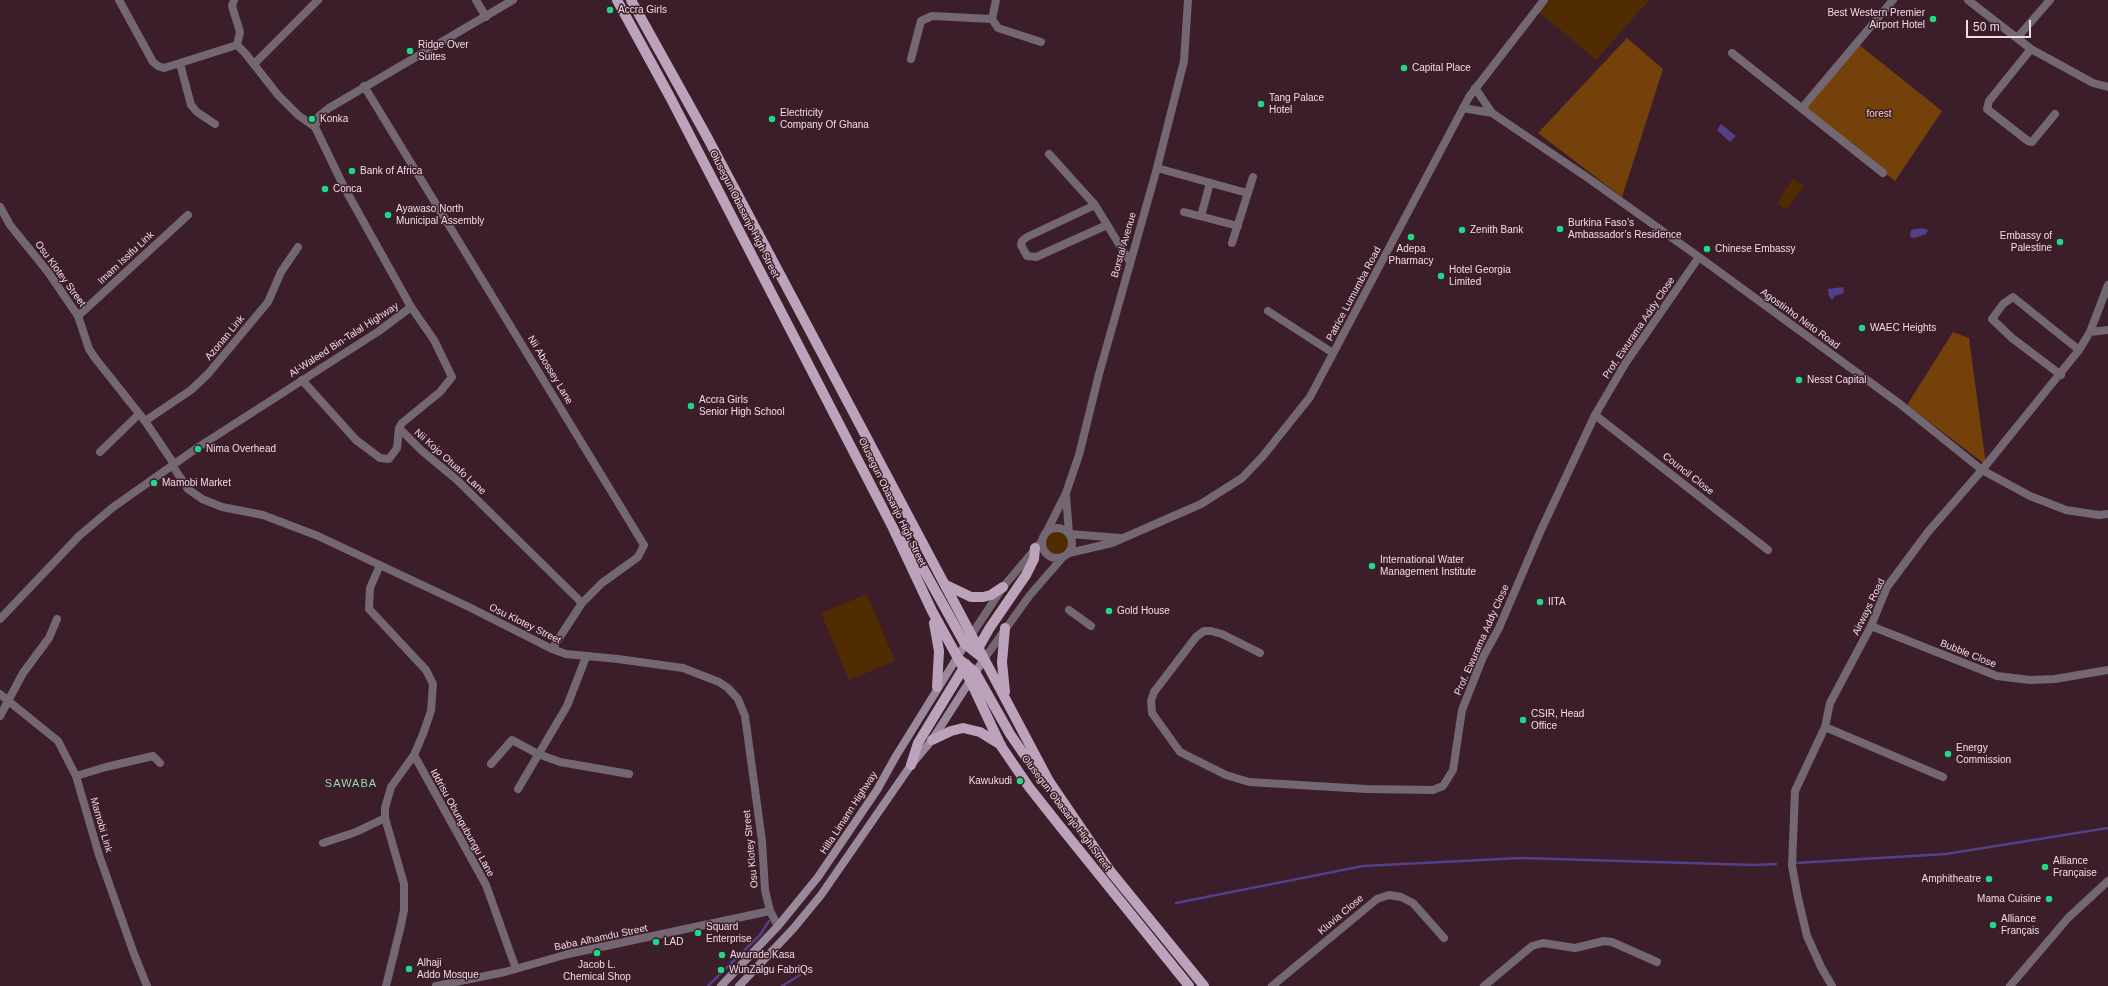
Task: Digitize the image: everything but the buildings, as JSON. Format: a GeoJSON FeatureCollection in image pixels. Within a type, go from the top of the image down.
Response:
{"type":"FeatureCollection","features":[{"type":"Feature","properties":{"kind":"main road","name":"Olusegun Obasanjo High Street"},"geometry":{"type":"LineString","coordinates":[[617,0],[674,104],[893,528],[956,658],[969,670],[1001,746],[1058,826],[1189,986]]}},
{"type":"Feature","properties":{"kind":"main road","name":"Olusegun Obasanjo High Street"},"geometry":{"type":"LineString","coordinates":[[631,0],[706,135],[972,634],[975,651],[1006,698],[1049,781],[1111,872],[1204,986]]}},
{"type":"Feature","properties":{"kind":"main road"},"geometry":{"type":"LineString","coordinates":[[893,528],[913,551],[975,651]]}},
{"type":"Feature","properties":{"kind":"main road"},"geometry":{"type":"LineString","coordinates":[[739,986],[793,929],[821,895],[868,830],[911,765],[932,740],[969,670],[975,651],[1026,575],[1039,544]]}},
{"type":"Feature","properties":{"kind":"main road"},"geometry":{"type":"LineString","coordinates":[[945,585],[971,596],[983,597],[991,595],[1003,587]]}},
{"type":"Feature","properties":{"kind":"main road"},"geometry":{"type":"LineString","coordinates":[[932,611],[939,651],[937,687]]}},
{"type":"Feature","properties":{"kind":"main road"},"geometry":{"type":"LineString","coordinates":[[1005,628],[1002,662],[1006,698]]}},
{"type":"Feature","properties":{"kind":"main road","name":"Hilla Limann Highway"},"geometry":{"type":"LineString","coordinates":[[721,986],[778,926],[818,877],[857,821],[956,658],[975,651]]}},
{"type":"Feature","properties":{"kind":"main road"},"geometry":{"type":"LineString","coordinates":[[911,765],[918,743],[969,670]]}},
{"type":"Feature","properties":{"kind":"main road"},"geometry":{"type":"LineString","coordinates":[[969,670],[1032,766],[1049,781]]}},
{"type":"Feature","properties":{"kind":"main road"},"geometry":{"type":"LineString","coordinates":[[932,740],[951,731],[963,728],[980,732],[1001,746]]}},
{"type":"Feature","properties":{"kind":"street"},"geometry":{"type":"LineString","coordinates":[[119,0],[153,62],[164,68],[237,45]]}},
{"type":"Feature","properties":{"kind":"street"},"geometry":{"type":"LineString","coordinates":[[234,0],[232,6],[240,32],[237,45]]}},
{"type":"Feature","properties":{"kind":"street"},"geometry":{"type":"LineString","coordinates":[[254,64],[318,0]]}},
{"type":"Feature","properties":{"kind":"street"},"geometry":{"type":"LineString","coordinates":[[476,0],[486,17]]}},
{"type":"Feature","properties":{"kind":"street"},"geometry":{"type":"LineString","coordinates":[[237,45],[278,95],[298,115],[315,127],[319,116],[364,86],[486,17],[513,0]]}},
{"type":"Feature","properties":{"kind":"street"},"geometry":{"type":"LineString","coordinates":[[996,0],[992,19],[998,28],[1041,42]]}},
{"type":"Feature","properties":{"kind":"street","name":"Borstal Avenue"},"geometry":{"type":"LineString","coordinates":[[1046,533],[1066,493],[1079,455],[1099,374],[1157,168],[1184,61],[1188,0]]}},
{"type":"Feature","properties":{"kind":"street","name":"Patrice Lumumba Road"},"geometry":{"type":"LineString","coordinates":[[1066,555],[1123,538],[1201,504],[1242,478],[1286,430],[1310,397],[1475,88],[1544,0]]}},
{"type":"Feature","properties":{"kind":"street"},"geometry":{"type":"LineString","coordinates":[[1802,108],[1893,0]]}},
{"type":"Feature","properties":{"kind":"street"},"geometry":{"type":"LineString","coordinates":[[1968,0],[2031,49],[2093,83],[2108,87]]}},
{"type":"Feature","properties":{"kind":"street"},"geometry":{"type":"LineString","coordinates":[[2018,38],[2050,0]]}},
{"type":"Feature","properties":{"kind":"street"},"geometry":{"type":"LineString","coordinates":[[911,59],[921,21],[927,17],[992,19]]}},
{"type":"Feature","properties":{"kind":"street"},"geometry":{"type":"LineString","coordinates":[[2031,49],[1989,101],[1988,109],[2028,142],[2032,142],[2036,139],[2055,114]]}},
{"type":"Feature","properties":{"kind":"street"},"geometry":{"type":"LineString","coordinates":[[1732,53],[1883,173]]}},
{"type":"Feature","properties":{"kind":"street"},"geometry":{"type":"LineString","coordinates":[[180,64],[191,105],[197,112],[215,124]]}},
{"type":"Feature","properties":{"kind":"street","name":"Nii Abossey Lane"},"geometry":{"type":"LineString","coordinates":[[364,86],[644,545],[638,557],[602,583],[582,604],[552,649]]}},
{"type":"Feature","properties":{"kind":"street","name":"Agostinho Neto Road"},"geometry":{"type":"LineString","coordinates":[[1475,88],[1492,113],[1588,178],[1699,257],[1900,404],[1982,470],[2030,496],[2066,510],[2099,515],[2108,514]]}},
{"type":"Feature","properties":{"kind":"street","name":"Agostinho Neto Road"},"geometry":{"type":"LineString","coordinates":[[1463,108],[1492,113]]}},
{"type":"Feature","properties":{"kind":"street","name":"Al-Waleed Bin-Talal Highway"},"geometry":{"type":"LineString","coordinates":[[0,619],[79,536],[112,508],[173,464],[379,331],[411,307],[344,186],[315,127]]}},
{"type":"Feature","properties":{"kind":"street"},"geometry":{"type":"LineString","coordinates":[[1049,154],[1095,206],[1130,262]]}},
{"type":"Feature","properties":{"kind":"street"},"geometry":{"type":"LineString","coordinates":[[1157,168],[1247,193]]}},
{"type":"Feature","properties":{"kind":"street"},"geometry":{"type":"LineString","coordinates":[[1232,243],[1253,177]]}},
{"type":"Feature","properties":{"kind":"street"},"geometry":{"type":"LineString","coordinates":[[1201,216],[1210,183]]}},
{"type":"Feature","properties":{"kind":"street"},"geometry":{"type":"LineString","coordinates":[[1095,206],[1027,237],[1022,241],[1022,246],[1028,256],[1036,257],[1107,225]]}},
{"type":"Feature","properties":{"kind":"street","name":"Osu Klotey Street"},"geometry":{"type":"LineString","coordinates":[[0,207],[10,225],[48,272],[78,316],[89,349],[138,415],[145,421],[188,489],[202,498],[222,507],[263,515],[318,536],[469,607],[552,649],[566,654],[586,657],[618,659],[683,668],[719,682],[738,699],[745,716],[762,841],[766,890],[770,911],[778,926]]}},
{"type":"Feature","properties":{"kind":"street"},"geometry":{"type":"LineString","coordinates":[[1184,212],[1238,226]]}},
{"type":"Feature","properties":{"kind":"street","name":"Imam Issifu Link"},"geometry":{"type":"LineString","coordinates":[[78,316],[188,215]]}},
{"type":"Feature","properties":{"kind":"street","name":"Azonan Link"},"geometry":{"type":"LineString","coordinates":[[145,421],[191,390],[208,374],[268,302],[281,272],[298,247]]}},
{"type":"Feature","properties":{"kind":"street","name":"Prof. Ewurama Addy Close"},"geometry":{"type":"LineString","coordinates":[[1260,653],[1222,634],[1211,631],[1204,631],[1196,637],[1154,692],[1151,701],[1152,713],[1180,752],[1226,775],[1249,782],[1366,789],[1433,790],[1443,786],[1453,770],[1462,710],[1483,657],[1499,628],[1541,530],[1595,415],[1625,364],[1699,257]]}},
{"type":"Feature","properties":{"kind":"street","name":"Airways Road"},"geometry":{"type":"LineString","coordinates":[[1832,986],[1821,967],[1807,936],[1792,866],[1795,791],[1825,727],[1830,703],[1872,626],[1887,587],[1928,532],[2061,375],[2090,332],[2108,285]]}},
{"type":"Feature","properties":{"kind":"street"},"geometry":{"type":"LineString","coordinates":[[2061,375],[2012,338],[1992,319],[2003,304],[2013,297],[2079,350]]}},
{"type":"Feature","properties":{"kind":"street","name":"Nii Kojo Otuafo Lane"},"geometry":{"type":"LineString","coordinates":[[411,307],[434,340],[452,377],[449,383],[440,392],[402,423],[399,428],[503,524],[582,604]]}},
{"type":"Feature","properties":{"kind":"street"},"geometry":{"type":"LineString","coordinates":[[1268,311],[1333,353]]}},
{"type":"Feature","properties":{"kind":"street"},"geometry":{"type":"LineString","coordinates":[[2090,332],[2108,330]]}},
{"type":"Feature","properties":{"kind":"street"},"geometry":{"type":"LineString","coordinates":[[302,380],[346,430],[380,458],[389,459],[394,455],[397,448],[399,428]]}},
{"type":"Feature","properties":{"kind":"street"},"geometry":{"type":"LineString","coordinates":[[100,452],[138,415]]}},
{"type":"Feature","properties":{"kind":"street","name":"Council Close"},"geometry":{"type":"LineString","coordinates":[[1595,415],[1768,550]]}},
{"type":"Feature","properties":{"kind":"street","name":"Borstal Avenue"},"geometry":{"type":"LineString","coordinates":[[1066,493],[1069,534]]}},
{"type":"Feature","properties":{"kind":"street"},"geometry":{"type":"LineString","coordinates":[[972,634],[1003,587],[1039,544],[1046,533],[1058,528],[1069,534],[1072,544],[1066,555],[1034,590],[1005,628],[975,651]]}},
{"type":"Feature","properties":{"kind":"street","name":"Patrice Lumumba Road"},"geometry":{"type":"LineString","coordinates":[[1069,534],[1123,538]]}},
{"type":"Feature","properties":{"kind":"street"},"geometry":{"type":"LineString","coordinates":[[1039,544],[1048,555],[1055,558],[1066,555]]}},
{"type":"Feature","properties":{"kind":"street"},"geometry":{"type":"LineString","coordinates":[[380,565],[370,588],[369,608],[426,670],[433,684],[431,711],[414,755],[398,775],[391,787],[385,808],[385,818],[404,884],[404,910],[386,986]]}},
{"type":"Feature","properties":{"kind":"street"},"geometry":{"type":"LineString","coordinates":[[1069,610],[1091,626]]}},
{"type":"Feature","properties":{"kind":"street"},"geometry":{"type":"LineString","coordinates":[[0,716],[23,673],[49,638],[58,619]]}},
{"type":"Feature","properties":{"kind":"street","name":"Bubble Close"},"geometry":{"type":"LineString","coordinates":[[1872,626],[1997,676],[2042,680],[2108,670]]}},
{"type":"Feature","properties":{"kind":"street"},"geometry":{"type":"LineString","coordinates":[[518,789],[567,706],[586,657]]}},
{"type":"Feature","properties":{"kind":"street","name":"Mamobi Link"},"geometry":{"type":"LineString","coordinates":[[0,694],[58,741],[76,776],[99,855],[147,986]]}},
{"type":"Feature","properties":{"kind":"street"},"geometry":{"type":"LineString","coordinates":[[1825,727],[1943,777]]}},
{"type":"Feature","properties":{"kind":"street"},"geometry":{"type":"LineString","coordinates":[[491,764],[512,740],[538,754],[560,762],[629,774]]}},
{"type":"Feature","properties":{"kind":"street","name":"Iddrisu Obungubungu Lane"},"geometry":{"type":"LineString","coordinates":[[414,755],[486,885],[516,969]]}},
{"type":"Feature","properties":{"kind":"street"},"geometry":{"type":"LineString","coordinates":[[76,776],[153,756],[160,763]]}},
{"type":"Feature","properties":{"kind":"street"},"geometry":{"type":"LineString","coordinates":[[323,843],[356,832],[385,818]]}},
{"type":"Feature","properties":{"kind":"street"},"geometry":{"type":"LineString","coordinates":[[2010,986],[2068,918],[2108,882]]}},
{"type":"Feature","properties":{"kind":"street","name":"Kluvia Close"},"geometry":{"type":"LineString","coordinates":[[1272,986],[1377,899],[1389,895],[1401,897],[1413,903],[1444,938]]}},
{"type":"Feature","properties":{"kind":"street","name":"Baba Alhamdu Street"},"geometry":{"type":"LineString","coordinates":[[436,986],[516,969],[568,954],[770,911]]}},
{"type":"Feature","properties":{"kind":"street"},"geometry":{"type":"LineString","coordinates":[[1484,986],[1532,946],[1543,943],[1575,948],[1604,941],[1612,942],[1657,962]]}},
{"type":"Feature","properties":{"kind":"shaded area"},"geometry":{"type":"Polygon","coordinates":[[[1550,0],[1649,0],[1596,60],[1539,12],[1550,0]]]}},
{"type":"Feature","properties":{"kind":"shaded area"},"geometry":{"type":"Polygon","coordinates":[[[1721,124],[1736,136],[1730,142],[1717,130],[1721,124]]]}},
{"type":"Feature","properties":{"kind":"shaded area"},"geometry":{"type":"Polygon","coordinates":[[[1793,179],[1804,186],[1787,209],[1777,203],[1793,179]]]}},
{"type":"Feature","properties":{"kind":"shaded area"},"geometry":{"type":"Polygon","coordinates":[[[1922,228],[1928,230],[1926,234],[1914,238],[1910,237],[1911,230],[1922,228]]]}},
{"type":"Feature","properties":{"kind":"shaded area"},"geometry":{"type":"Polygon","coordinates":[[[1843,287],[1844,293],[1835,296],[1832,300],[1829,296],[1828,289],[1843,287]]]}},
{"type":"Feature","properties":{"kind":"shaded area"},"geometry":{"type":"Polygon","coordinates":[[[1057,531],[1065,535],[1069,543],[1065,551],[1057,555],[1049,551],[1045,543],[1049,535],[1057,531]]]}},
{"type":"Feature","properties":{"kind":"shaded area"},"geometry":{"type":"Polygon","coordinates":[[[867,594],[895,661],[849,680],[821,613],[867,594]]]}},
{"type":"Feature","properties":{"kind":"green space"},"geometry":{"type":"Polygon","coordinates":[[[1627,38],[1663,69],[1622,197],[1538,133],[1627,38]]]}},
{"type":"Feature","properties":{"kind":"green space","name":"forest"},"geometry":{"type":"Polygon","coordinates":[[[1858,44],[1942,111],[1895,181],[1804,107],[1858,44]]]}},
{"type":"Feature","properties":{"kind":"green space"},"geometry":{"type":"Polygon","coordinates":[[[1953,332],[1969,338],[1986,465],[1907,405],[1953,332]]]}},
{"type":"Feature","properties":{"kind":"waterway"},"geometry":{"type":"LineString","coordinates":[[1796,863],[1946,854],[2108,828]]}},
{"type":"Feature","properties":{"kind":"waterway"},"geometry":{"type":"LineString","coordinates":[[1176,903],[1363,866],[1521,858],[1754,865],[1776,864]]}},
{"type":"Feature","properties":{"kind":"waterway"},"geometry":{"type":"LineString","coordinates":[[708,986],[760,935],[769,921]]}},
{"type":"Feature","properties":{"kind":"waterway"},"geometry":{"type":"LineString","coordinates":[[782,986],[800,975]]}},
{"type":"Feature","properties":{"kind":"place","name":"Accra Girls"},"geometry":{"type":"Point","coordinates":[610,10]}},
{"type":"Feature","properties":{"kind":"place","name":"Best Western Premier Airport Hotel"},"geometry":{"type":"Point","coordinates":[1933,19]}},
{"type":"Feature","properties":{"kind":"place","name":"Ridge Over Suites"},"geometry":{"type":"Point","coordinates":[410,51]}},
{"type":"Feature","properties":{"kind":"place","name":"Capital Place"},"geometry":{"type":"Point","coordinates":[1404,68]}},
{"type":"Feature","properties":{"kind":"place","name":"Tang Palace Hotel"},"geometry":{"type":"Point","coordinates":[1261,104]}},
{"type":"Feature","properties":{"kind":"place","name":"Konka"},"geometry":{"type":"Point","coordinates":[312,119]}},
{"type":"Feature","properties":{"kind":"place","name":"Electricity Company Of Ghana"},"geometry":{"type":"Point","coordinates":[772,119]}},
{"type":"Feature","properties":{"kind":"place","name":"Bank of Africa"},"geometry":{"type":"Point","coordinates":[352,171]}},
{"type":"Feature","properties":{"kind":"place","name":"Conca"},"geometry":{"type":"Point","coordinates":[325,189]}},
{"type":"Feature","properties":{"kind":"place","name":"Ayawaso North Municipal Assembly"},"geometry":{"type":"Point","coordinates":[388,215]}},
{"type":"Feature","properties":{"kind":"place","name":"Burkina Faso’s Ambassador’s Residence"},"geometry":{"type":"Point","coordinates":[1560,229]}},
{"type":"Feature","properties":{"kind":"place","name":"Zenith Bank"},"geometry":{"type":"Point","coordinates":[1462,230]}},
{"type":"Feature","properties":{"kind":"place","name":"Adepa Pharmacy"},"geometry":{"type":"Point","coordinates":[1411,237]}},
{"type":"Feature","properties":{"kind":"place","name":"Embassy of Palestine"},"geometry":{"type":"Point","coordinates":[2060,242]}},
{"type":"Feature","properties":{"kind":"place","name":"Chinese Embassy"},"geometry":{"type":"Point","coordinates":[1707,249]}},
{"type":"Feature","properties":{"kind":"place","name":"Hotel Georgia Limited"},"geometry":{"type":"Point","coordinates":[1441,276]}},
{"type":"Feature","properties":{"kind":"place","name":"WAEC Heights"},"geometry":{"type":"Point","coordinates":[1862,328]}},
{"type":"Feature","properties":{"kind":"place","name":"Nesst Capital"},"geometry":{"type":"Point","coordinates":[1799,380]}},
{"type":"Feature","properties":{"kind":"place","name":"Accra Girls Senior High School"},"geometry":{"type":"Point","coordinates":[691,406]}},
{"type":"Feature","properties":{"kind":"place","name":"Nima Overhead"},"geometry":{"type":"Point","coordinates":[198,449]}},
{"type":"Feature","properties":{"kind":"place","name":"Mamobi Market"},"geometry":{"type":"Point","coordinates":[154,483]}},
{"type":"Feature","properties":{"kind":"place","name":"International Water Management Institute"},"geometry":{"type":"Point","coordinates":[1372,566]}},
{"type":"Feature","properties":{"kind":"place","name":"IITA"},"geometry":{"type":"Point","coordinates":[1540,602]}},
{"type":"Feature","properties":{"kind":"place","name":"Gold House"},"geometry":{"type":"Point","coordinates":[1109,611]}},
{"type":"Feature","properties":{"kind":"place","name":"CSIR, Head Office"},"geometry":{"type":"Point","coordinates":[1523,720]}},
{"type":"Feature","properties":{"kind":"place","name":"Energy Commission"},"geometry":{"type":"Point","coordinates":[1948,754]}},
{"type":"Feature","properties":{"kind":"place","name":"Kawukudi"},"geometry":{"type":"Point","coordinates":[1020,781]}},
{"type":"Feature","properties":{"kind":"place","name":"Alliance Française"},"geometry":{"type":"Point","coordinates":[2045,867]}},
{"type":"Feature","properties":{"kind":"place","name":"Amphitheatre"},"geometry":{"type":"Point","coordinates":[1989,879]}},
{"type":"Feature","properties":{"kind":"place","name":"Mama Cuisine"},"geometry":{"type":"Point","coordinates":[2049,899]}},
{"type":"Feature","properties":{"kind":"place","name":"Alliance Français"},"geometry":{"type":"Point","coordinates":[1993,925]}},
{"type":"Feature","properties":{"kind":"place","name":"Squard Enterprise"},"geometry":{"type":"Point","coordinates":[698,933]}},
{"type":"Feature","properties":{"kind":"place","name":"LAD"},"geometry":{"type":"Point","coordinates":[656,942]}},
{"type":"Feature","properties":{"kind":"place","name":"Jacob L. Chemical Shop"},"geometry":{"type":"Point","coordinates":[597,953]}},
{"type":"Feature","properties":{"kind":"place","name":"Awurade Kasa"},"geometry":{"type":"Point","coordinates":[722,955]}},
{"type":"Feature","properties":{"kind":"place","name":"Alhaji Addo Mosque"},"geometry":{"type":"Point","coordinates":[409,969]}},
{"type":"Feature","properties":{"kind":"place","name":"WunZalgu FabriQs"},"geometry":{"type":"Point","coordinates":[721,970]}},
{"type":"Feature","properties":{"kind":"district","name":"SAWABA"},"geometry":{"type":"Point","coordinates":[351,784]}}]}
